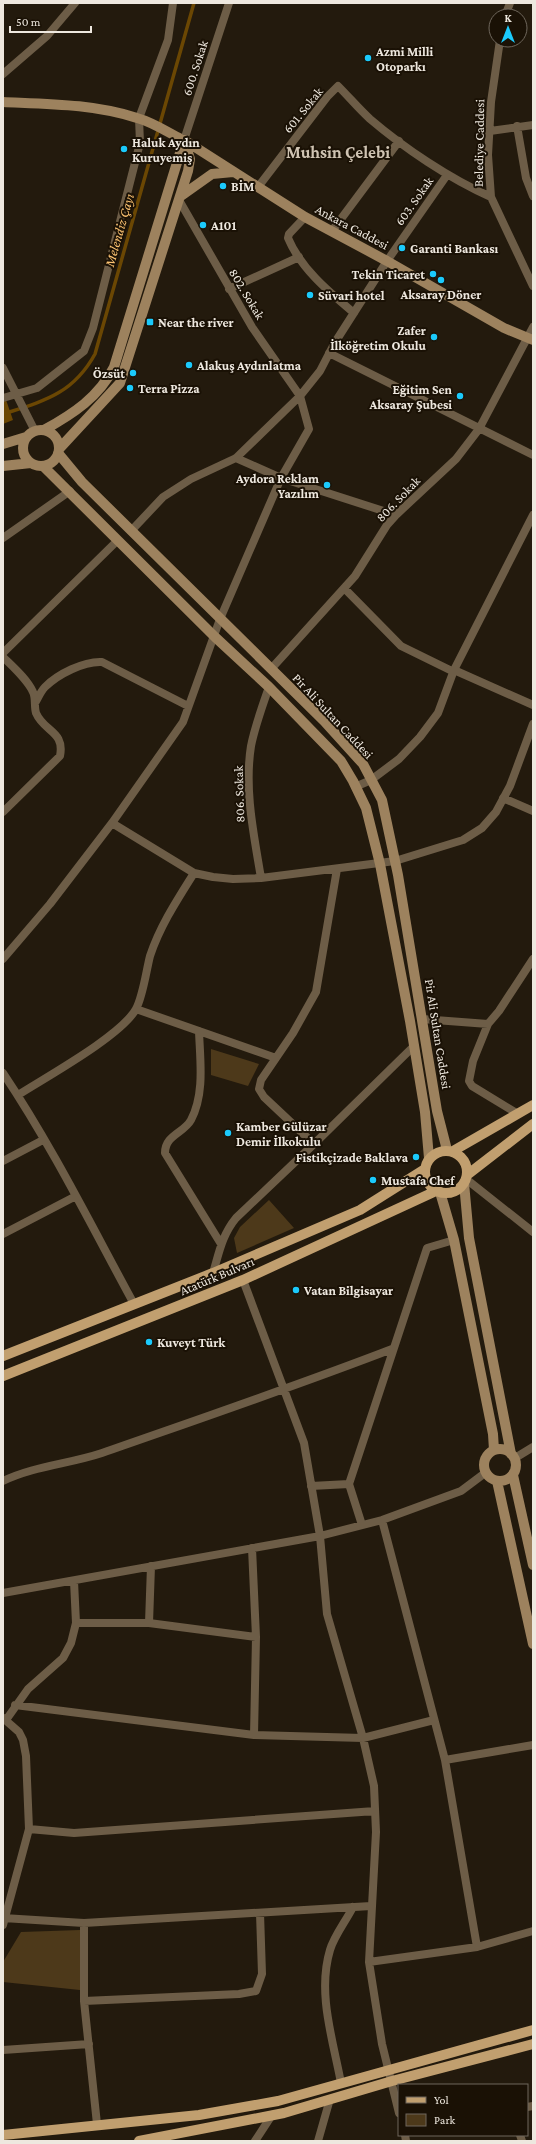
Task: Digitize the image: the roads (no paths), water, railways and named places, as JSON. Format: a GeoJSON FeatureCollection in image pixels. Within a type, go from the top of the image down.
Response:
{"type":"FeatureCollection","features":[{"type":"Feature","properties":{"kind":"main road","name":"Ankara Caddesi"},"geometry":{"type":"LineString","coordinates":[[3,102],[65,104],[139,118],[182,139],[305,217],[387,260],[504,328],[530,338]]}},
{"type":"Feature","properties":{"kind":"main road"},"geometry":{"type":"LineString","coordinates":[[43,466],[52,462],[58,451],[120,383],[180,198],[190,159],[182,139]]}},
{"type":"Feature","properties":{"kind":"main road"},"geometry":{"type":"LineString","coordinates":[[3,444],[26,437],[85,404],[100,389],[114,367],[182,139]]}},
{"type":"Feature","properties":{"kind":"main road"},"geometry":{"type":"LineString","coordinates":[[180,198],[212,174],[233,172]]}},
{"type":"Feature","properties":{"kind":"main road"},"geometry":{"type":"LineString","coordinates":[[40,430],[55,437],[58,451]]}},
{"type":"Feature","properties":{"kind":"main road"},"geometry":{"type":"LineString","coordinates":[[26,437],[23,452],[31,463]]}},
{"type":"Feature","properties":{"kind":"main road","name":"Pir Ali Sultan Caddesi"},"geometry":{"type":"LineString","coordinates":[[58,451],[82,482],[324,721],[363,764],[382,800],[395,861],[427,1044],[437,1111],[450,1151]]}},
{"type":"Feature","properties":{"kind":"main road"},"geometry":{"type":"LineString","coordinates":[[3,466],[31,463],[43,466],[70,490],[117,541],[215,637],[269,687],[341,761],[366,808],[380,864],[410,1021],[425,1112],[429,1158],[425,1169],[428,1184],[438,1191],[454,1192],[466,1179],[533,1124]]}},
{"type":"Feature","properties":{"kind":"main road"},"geometry":{"type":"LineString","coordinates":[[410,1021],[422,1019]]}},
{"type":"Feature","properties":{"kind":"main road"},"geometry":{"type":"LineString","coordinates":[[414,1046],[427,1044]]}},
{"type":"Feature","properties":{"kind":"main road"},"geometry":{"type":"LineString","coordinates":[[429,1158],[437,1152],[450,1151],[533,1105]]}},
{"type":"Feature","properties":{"kind":"main road"},"geometry":{"type":"LineString","coordinates":[[450,1151],[460,1155],[466,1162],[469,1238],[516,1469],[513,1475],[505,1481],[496,1481],[485,1473],[483,1466],[485,1457],[494,1450],[502,1449],[513,1456]]}},
{"type":"Feature","properties":{"kind":"main road","name":"Atatürk Bulvarı"},"geometry":{"type":"LineString","coordinates":[[3,1356],[214,1273],[360,1210],[425,1169]]}},
{"type":"Feature","properties":{"kind":"main road"},"geometry":{"type":"LineString","coordinates":[[438,1191],[454,1240],[493,1434],[494,1450]]}},
{"type":"Feature","properties":{"kind":"main road","name":"Atatürk Bulvarı"},"geometry":{"type":"LineString","coordinates":[[3,1376],[243,1280],[438,1191]]}},
{"type":"Feature","properties":{"kind":"main road"},"geometry":{"type":"LineString","coordinates":[[513,1475],[533,1565]]}},
{"type":"Feature","properties":{"kind":"main road"},"geometry":{"type":"LineString","coordinates":[[496,1481],[533,1644]]}},
{"type":"Feature","properties":{"kind":"main road"},"geometry":{"type":"LineString","coordinates":[[3,2135],[97,2124],[199,2115],[278,2101],[533,2030]]}},
{"type":"Feature","properties":{"kind":"main road"},"geometry":{"type":"LineString","coordinates":[[139,2141],[272,2115],[392,2081],[533,2044]]}},
{"type":"Feature","properties":{"kind":"street"},"geometry":{"type":"LineString","coordinates":[[3,74],[47,36],[75,3]]}},
{"type":"Feature","properties":{"kind":"street"},"geometry":{"type":"LineString","coordinates":[[3,398],[37,388],[84,351],[94,328],[140,143],[139,118],[168,40],[173,3]]}},
{"type":"Feature","properties":{"kind":"street","name":"600. Sokak"},"geometry":{"type":"LineString","coordinates":[[182,139],[229,3]]}},
{"type":"Feature","properties":{"kind":"street","name":"Belediye Caddesi"},"geometry":{"type":"LineString","coordinates":[[499,48],[490,102],[488,156],[491,197],[533,286]]}},
{"type":"Feature","properties":{"kind":"street","name":"601. Sokak"},"geometry":{"type":"LineString","coordinates":[[258,188],[327,97],[338,86],[369,118],[399,141]]}},
{"type":"Feature","properties":{"kind":"street"},"geometry":{"type":"LineString","coordinates":[[490,131],[517,126],[533,125]]}},
{"type":"Feature","properties":{"kind":"street"},"geometry":{"type":"LineString","coordinates":[[517,126],[526,178],[533,196]]}},
{"type":"Feature","properties":{"kind":"street"},"geometry":{"type":"LineString","coordinates":[[332,231],[399,141],[447,175],[491,197]]}},
{"type":"Feature","properties":{"kind":"street","name":"603. Sokak"},"geometry":{"type":"LineString","coordinates":[[131,531],[163,497],[191,479],[236,458],[300,396],[320,371],[387,260],[447,175]]}},
{"type":"Feature","properties":{"kind":"street","name":"802. Sokak"},"geometry":{"type":"LineString","coordinates":[[3,959],[50,904],[112,823],[174,737],[183,722],[215,637],[220,619],[281,478],[309,429],[300,396],[252,327],[229,289],[180,198]]}},
{"type":"Feature","properties":{"kind":"street"},"geometry":{"type":"LineString","coordinates":[[305,217],[289,234],[288,238],[299,257],[327,290],[354,313]]}},
{"type":"Feature","properties":{"kind":"street"},"geometry":{"type":"LineString","coordinates":[[229,289],[299,257]]}},
{"type":"Feature","properties":{"kind":"street","name":"806. Sokak"},"geometry":{"type":"LineString","coordinates":[[271,669],[355,576],[387,524],[456,459],[479,429],[530,338],[533,327]]}},
{"type":"Feature","properties":{"kind":"street"},"geometry":{"type":"LineString","coordinates":[[329,354],[533,455]]}},
{"type":"Feature","properties":{"kind":"street"},"geometry":{"type":"LineString","coordinates":[[3,368],[27,418],[40,430]]}},
{"type":"Feature","properties":{"kind":"street"},"geometry":{"type":"LineString","coordinates":[[236,458],[281,478],[396,515]]}},
{"type":"Feature","properties":{"kind":"street"},"geometry":{"type":"LineString","coordinates":[[3,538],[70,490]]}},
{"type":"Feature","properties":{"kind":"street"},"geometry":{"type":"LineString","coordinates":[[355,786],[371,780],[399,759],[420,737],[438,713],[454,671],[533,515]]}},
{"type":"Feature","properties":{"kind":"street"},"geometry":{"type":"LineString","coordinates":[[3,812],[60,756],[61,748],[60,739],[43,723],[36,713],[30,686],[4,652],[117,541]]}},
{"type":"Feature","properties":{"kind":"street"},"geometry":{"type":"LineString","coordinates":[[344,588],[401,646],[533,705]]}},
{"type":"Feature","properties":{"kind":"street"},"geometry":{"type":"LineString","coordinates":[[35,703],[45,688],[62,676],[94,661],[102,662],[188,706]]}},
{"type":"Feature","properties":{"kind":"street","name":"806. Sokak"},"geometry":{"type":"LineString","coordinates":[[261,878],[251,817],[248,783],[251,747],[257,721],[269,687]]}},
{"type":"Feature","properties":{"kind":"street"},"geometry":{"type":"LineString","coordinates":[[112,823],[194,873],[233,880],[261,878],[395,861],[463,840],[482,828],[496,812],[503,798],[533,724]]}},
{"type":"Feature","properties":{"kind":"street"},"geometry":{"type":"LineString","coordinates":[[503,798],[533,811]]}},
{"type":"Feature","properties":{"kind":"street"},"geometry":{"type":"LineString","coordinates":[[314,1144],[264,1097],[260,1089],[261,1080],[310,1007],[316,992],[337,869]]}},
{"type":"Feature","properties":{"kind":"street"},"geometry":{"type":"LineString","coordinates":[[18,1095],[109,1036],[129,1018],[136,1009],[151,955],[167,915],[194,873]]}},
{"type":"Feature","properties":{"kind":"street"},"geometry":{"type":"LineString","coordinates":[[518,1114],[472,1086],[470,1081],[473,1061],[488,1024],[499,1011],[533,959]]}},
{"type":"Feature","properties":{"kind":"street"},"geometry":{"type":"LineString","coordinates":[[136,1009],[276,1058]]}},
{"type":"Feature","properties":{"kind":"street"},"geometry":{"type":"LineString","coordinates":[[422,1019],[488,1024]]}},
{"type":"Feature","properties":{"kind":"street"},"geometry":{"type":"LineString","coordinates":[[199,1031],[201,1084],[197,1106],[190,1122],[168,1140],[164,1152],[221,1244]]}},
{"type":"Feature","properties":{"kind":"street"},"geometry":{"type":"LineString","coordinates":[[214,1273],[221,1244],[227,1228],[414,1046]]}},
{"type":"Feature","properties":{"kind":"street"},"geometry":{"type":"LineString","coordinates":[[3,1073],[18,1095],[76,1196],[134,1304]]}},
{"type":"Feature","properties":{"kind":"street"},"geometry":{"type":"LineString","coordinates":[[3,1160],[43,1140]]}},
{"type":"Feature","properties":{"kind":"street"},"geometry":{"type":"LineString","coordinates":[[466,1179],[533,1232]]}},
{"type":"Feature","properties":{"kind":"street"},"geometry":{"type":"LineString","coordinates":[[3,1234],[76,1196]]}},
{"type":"Feature","properties":{"kind":"street"},"geometry":{"type":"LineString","coordinates":[[362,1525],[350,1484],[392,1349],[427,1248],[454,1240]]}},
{"type":"Feature","properties":{"kind":"street"},"geometry":{"type":"LineString","coordinates":[[243,1280],[304,1443],[320,1536],[327,1614],[363,1738],[374,1786],[376,1832],[369,1962],[382,2044],[398,2108]]}},
{"type":"Feature","properties":{"kind":"street"},"geometry":{"type":"LineString","coordinates":[[3,1481],[22,1472],[91,1456],[285,1390],[392,1349]]}},
{"type":"Feature","properties":{"kind":"street"},"geometry":{"type":"LineString","coordinates":[[513,1456],[533,1446]]}},
{"type":"Feature","properties":{"kind":"street"},"geometry":{"type":"LineString","coordinates":[[3,1593],[320,1536],[382,1520],[461,1490],[485,1473]]}},
{"type":"Feature","properties":{"kind":"street"},"geometry":{"type":"LineString","coordinates":[[311,1486],[350,1484]]}},
{"type":"Feature","properties":{"kind":"street"},"geometry":{"type":"LineString","coordinates":[[382,1520],[445,1760],[477,1947]]}},
{"type":"Feature","properties":{"kind":"street"},"geometry":{"type":"LineString","coordinates":[[252,1548],[256,1637],[254,1735]]}},
{"type":"Feature","properties":{"kind":"street"},"geometry":{"type":"LineString","coordinates":[[149,1623],[151,1566]]}},
{"type":"Feature","properties":{"kind":"street"},"geometry":{"type":"LineString","coordinates":[[74,1581],[76,1623],[71,1643],[63,1658],[28,1689],[5,1719],[19,1732],[23,1740],[26,1756],[29,1829],[4,1921],[84,1923],[371,1906]]}},
{"type":"Feature","properties":{"kind":"street"},"geometry":{"type":"LineString","coordinates":[[76,1623],[149,1623],[256,1637]]}},
{"type":"Feature","properties":{"kind":"street"},"geometry":{"type":"LineString","coordinates":[[16,1705],[254,1735],[363,1738],[434,1720]]}},
{"type":"Feature","properties":{"kind":"street"},"geometry":{"type":"LineString","coordinates":[[445,1760],[533,1745]]}},
{"type":"Feature","properties":{"kind":"street"},"geometry":{"type":"LineString","coordinates":[[29,1829],[74,1833],[375,1811]]}},
{"type":"Feature","properties":{"kind":"street"},"geometry":{"type":"LineString","coordinates":[[341,2083],[325,1996],[324,1975],[330,1949],[353,1907]]}},
{"type":"Feature","properties":{"kind":"street"},"geometry":{"type":"LineString","coordinates":[[84,2001],[239,1994],[256,1991],[262,1974],[260,1913]]}},
{"type":"Feature","properties":{"kind":"street"},"geometry":{"type":"LineString","coordinates":[[84,1923],[84,2001],[97,2124]]}},
{"type":"Feature","properties":{"kind":"street"},"geometry":{"type":"LineString","coordinates":[[369,1962],[477,1947],[533,1931]]}},
{"type":"Feature","properties":{"kind":"street"},"geometry":{"type":"LineString","coordinates":[[3,2050],[89,2044]]}},
{"type":"Feature","properties":{"kind":"street"},"geometry":{"type":"LineString","coordinates":[[318,2141],[330,2099]]}},
{"type":"Feature","properties":{"kind":"street"},"geometry":{"type":"LineString","coordinates":[[255,2141],[272,2115]]}},
{"type":"Feature","properties":{"kind":"waterway","name":"Melendiz Çayı"},"geometry":{"type":"LineString","coordinates":[[3,414],[44,400],[67,387],[86,368],[95,354],[194,3]]}},
{"type":"Feature","properties":{"kind":"place","name":"Azmi Milli Otoparkı"},"geometry":{"type":"Point","coordinates":[368,58]}},
{"type":"Feature","properties":{"kind":"place","name":"Haluk Aydın Kuruyemiş"},"geometry":{"type":"Point","coordinates":[124,149]}},
{"type":"Feature","properties":{"kind":"place","name":"BİM"},"geometry":{"type":"Point","coordinates":[223,186]}},
{"type":"Feature","properties":{"kind":"place","name":"A101"},"geometry":{"type":"Point","coordinates":[203,225]}},
{"type":"Feature","properties":{"kind":"place","name":"Garanti Bankası"},"geometry":{"type":"Point","coordinates":[402,248]}},
{"type":"Feature","properties":{"kind":"place","name":"Tekin Ticaret"},"geometry":{"type":"Point","coordinates":[433,274]}},
{"type":"Feature","properties":{"kind":"place","name":"Aksaray Döner"},"geometry":{"type":"Point","coordinates":[441,280]}},
{"type":"Feature","properties":{"kind":"place","name":"Süvari hotel"},"geometry":{"type":"Point","coordinates":[310,295]}},
{"type":"Feature","properties":{"kind":"place","name":"Near the river"},"geometry":{"type":"Point","coordinates":[150,322]}},
{"type":"Feature","properties":{"kind":"place","name":"Zafer İlköğretim Okulu"},"geometry":{"type":"Point","coordinates":[434,337]}},
{"type":"Feature","properties":{"kind":"place","name":"Alakuş Aydınlatma"},"geometry":{"type":"Point","coordinates":[189,365]}},
{"type":"Feature","properties":{"kind":"place","name":"Özsüt"},"geometry":{"type":"Point","coordinates":[133,373]}},
{"type":"Feature","properties":{"kind":"place","name":"Terra Pizza"},"geometry":{"type":"Point","coordinates":[130,388]}},
{"type":"Feature","properties":{"kind":"place","name":"Eğitim Sen Aksaray Şubesi"},"geometry":{"type":"Point","coordinates":[460,396]}},
{"type":"Feature","properties":{"kind":"place","name":"Aydora Reklam Yazılım"},"geometry":{"type":"Point","coordinates":[327,485]}},
{"type":"Feature","properties":{"kind":"place","name":"Kamber Gülüzar Demir İlkokulu"},"geometry":{"type":"Point","coordinates":[228,1133]}},
{"type":"Feature","properties":{"kind":"place","name":"Fistikçizade Baklava"},"geometry":{"type":"Point","coordinates":[416,1157]}},
{"type":"Feature","properties":{"kind":"place","name":"Mustafa Chef"},"geometry":{"type":"Point","coordinates":[373,1180]}},
{"type":"Feature","properties":{"kind":"place","name":"Vatan Bilgisayar"},"geometry":{"type":"Point","coordinates":[296,1290]}},
{"type":"Feature","properties":{"kind":"place","name":"Kuveyt Türk"},"geometry":{"type":"Point","coordinates":[149,1342]}},
{"type":"Feature","properties":{"kind":"district","name":"Muhsin Çelebi"},"geometry":{"type":"Point","coordinates":[338,152]}}]}
